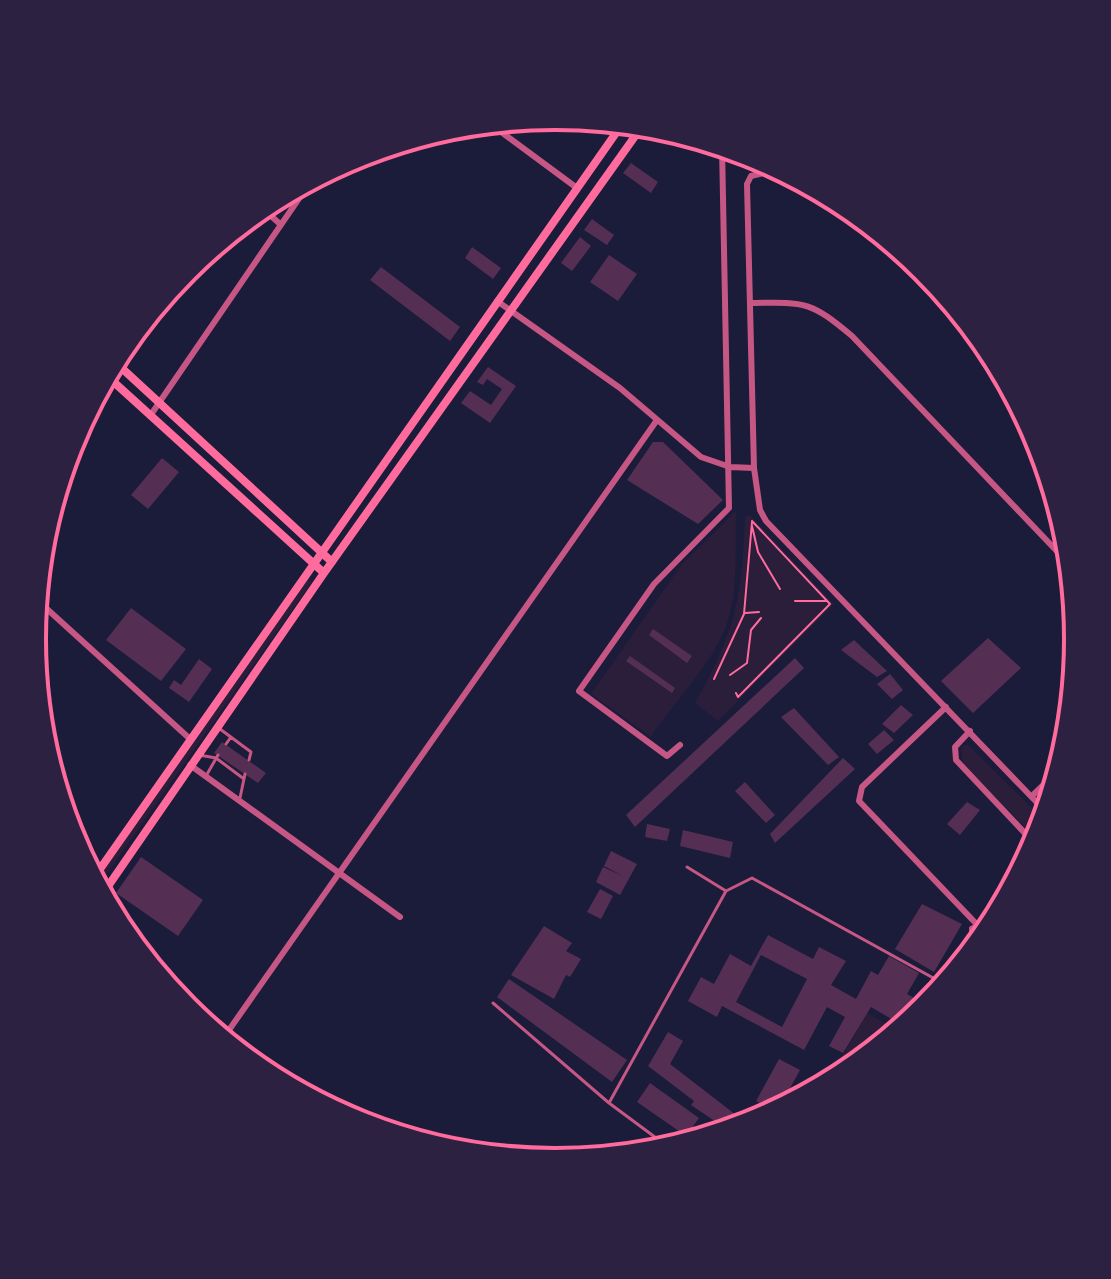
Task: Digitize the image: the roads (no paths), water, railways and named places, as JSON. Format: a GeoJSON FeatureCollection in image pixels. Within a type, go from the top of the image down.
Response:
{"type":"FeatureCollection","features":[{"type":"Feature","properties":{"kind":"main road"},"geometry":{"type":"LineString","coordinates":[[101,868],[616,133]]}},
{"type":"Feature","properties":{"kind":"main road"},"geometry":{"type":"LineString","coordinates":[[109,885],[324,573],[635,136]]}},
{"type":"Feature","properties":{"kind":"main road"},"geometry":{"type":"LineString","coordinates":[[123,370],[332,562]]}},
{"type":"Feature","properties":{"kind":"main road"},"geometry":{"type":"LineString","coordinates":[[115,383],[324,573]]}},
{"type":"Feature","properties":{"kind":"street"},"geometry":{"type":"LineString","coordinates":[[502,133],[577,188]]}},
{"type":"Feature","properties":{"kind":"street"},"geometry":{"type":"LineString","coordinates":[[680,745],[667,756],[579,691],[654,584],[726,513],[731,501],[722,158]]}},
{"type":"Feature","properties":{"kind":"street"},"geometry":{"type":"LineString","coordinates":[[758,173],[751,176],[747,184],[754,468],[760,510],[766,521],[1038,803]]}},
{"type":"Feature","properties":{"kind":"street"},"geometry":{"type":"LineString","coordinates":[[150,416],[297,201]]}},
{"type":"Feature","properties":{"kind":"street"},"geometry":{"type":"LineString","coordinates":[[271,216],[280,224]]}},
{"type":"Feature","properties":{"kind":"street"},"geometry":{"type":"LineString","coordinates":[[497,301],[620,388],[701,457],[730,467],[754,468]]}},
{"type":"Feature","properties":{"kind":"street"},"geometry":{"type":"LineString","coordinates":[[751,303],[793,302],[810,304],[821,310],[852,336],[1057,551]]}},
{"type":"Feature","properties":{"kind":"street"},"geometry":{"type":"LineString","coordinates":[[229,1030],[657,420]]}},
{"type":"Feature","properties":{"kind":"street"},"geometry":{"type":"LineString","coordinates":[[47,609],[189,738]]}},
{"type":"Feature","properties":{"kind":"street"},"geometry":{"type":"LineString","coordinates":[[946,707],[858,794],[859,801],[977,925],[971,928],[971,934]]}},
{"type":"Feature","properties":{"kind":"street"},"geometry":{"type":"LineString","coordinates":[[970,731],[955,747],[956,760],[1026,834]]}},
{"type":"Feature","properties":{"kind":"street"},"geometry":{"type":"LineString","coordinates":[[190,765],[400,917]]}},
{"type":"Feature","properties":{"kind":"street"},"geometry":{"type":"LineString","coordinates":[[1032,796],[1044,785]]}},
{"type":"Feature","properties":{"kind":"lane"},"geometry":{"type":"LineString","coordinates":[[217,727],[251,752],[249,760]]}},
{"type":"Feature","properties":{"kind":"lane"},"geometry":{"type":"LineString","coordinates":[[226,744],[231,737]]}},
{"type":"Feature","properties":{"kind":"lane"},"geometry":{"type":"LineString","coordinates":[[197,755],[217,757],[245,777],[240,800]]}},
{"type":"Feature","properties":{"kind":"lane"},"geometry":{"type":"LineString","coordinates":[[206,776],[217,757]]}},
{"type":"Feature","properties":{"kind":"lane"},"geometry":{"type":"LineString","coordinates":[[687,867],[726,891]]}},
{"type":"Feature","properties":{"kind":"lane"},"geometry":{"type":"LineString","coordinates":[[609,1103],[726,891],[752,878],[935,979]]}},
{"type":"Feature","properties":{"kind":"lane"},"geometry":{"type":"LineString","coordinates":[[493,1003],[609,1103],[657,1139]]}}]}
